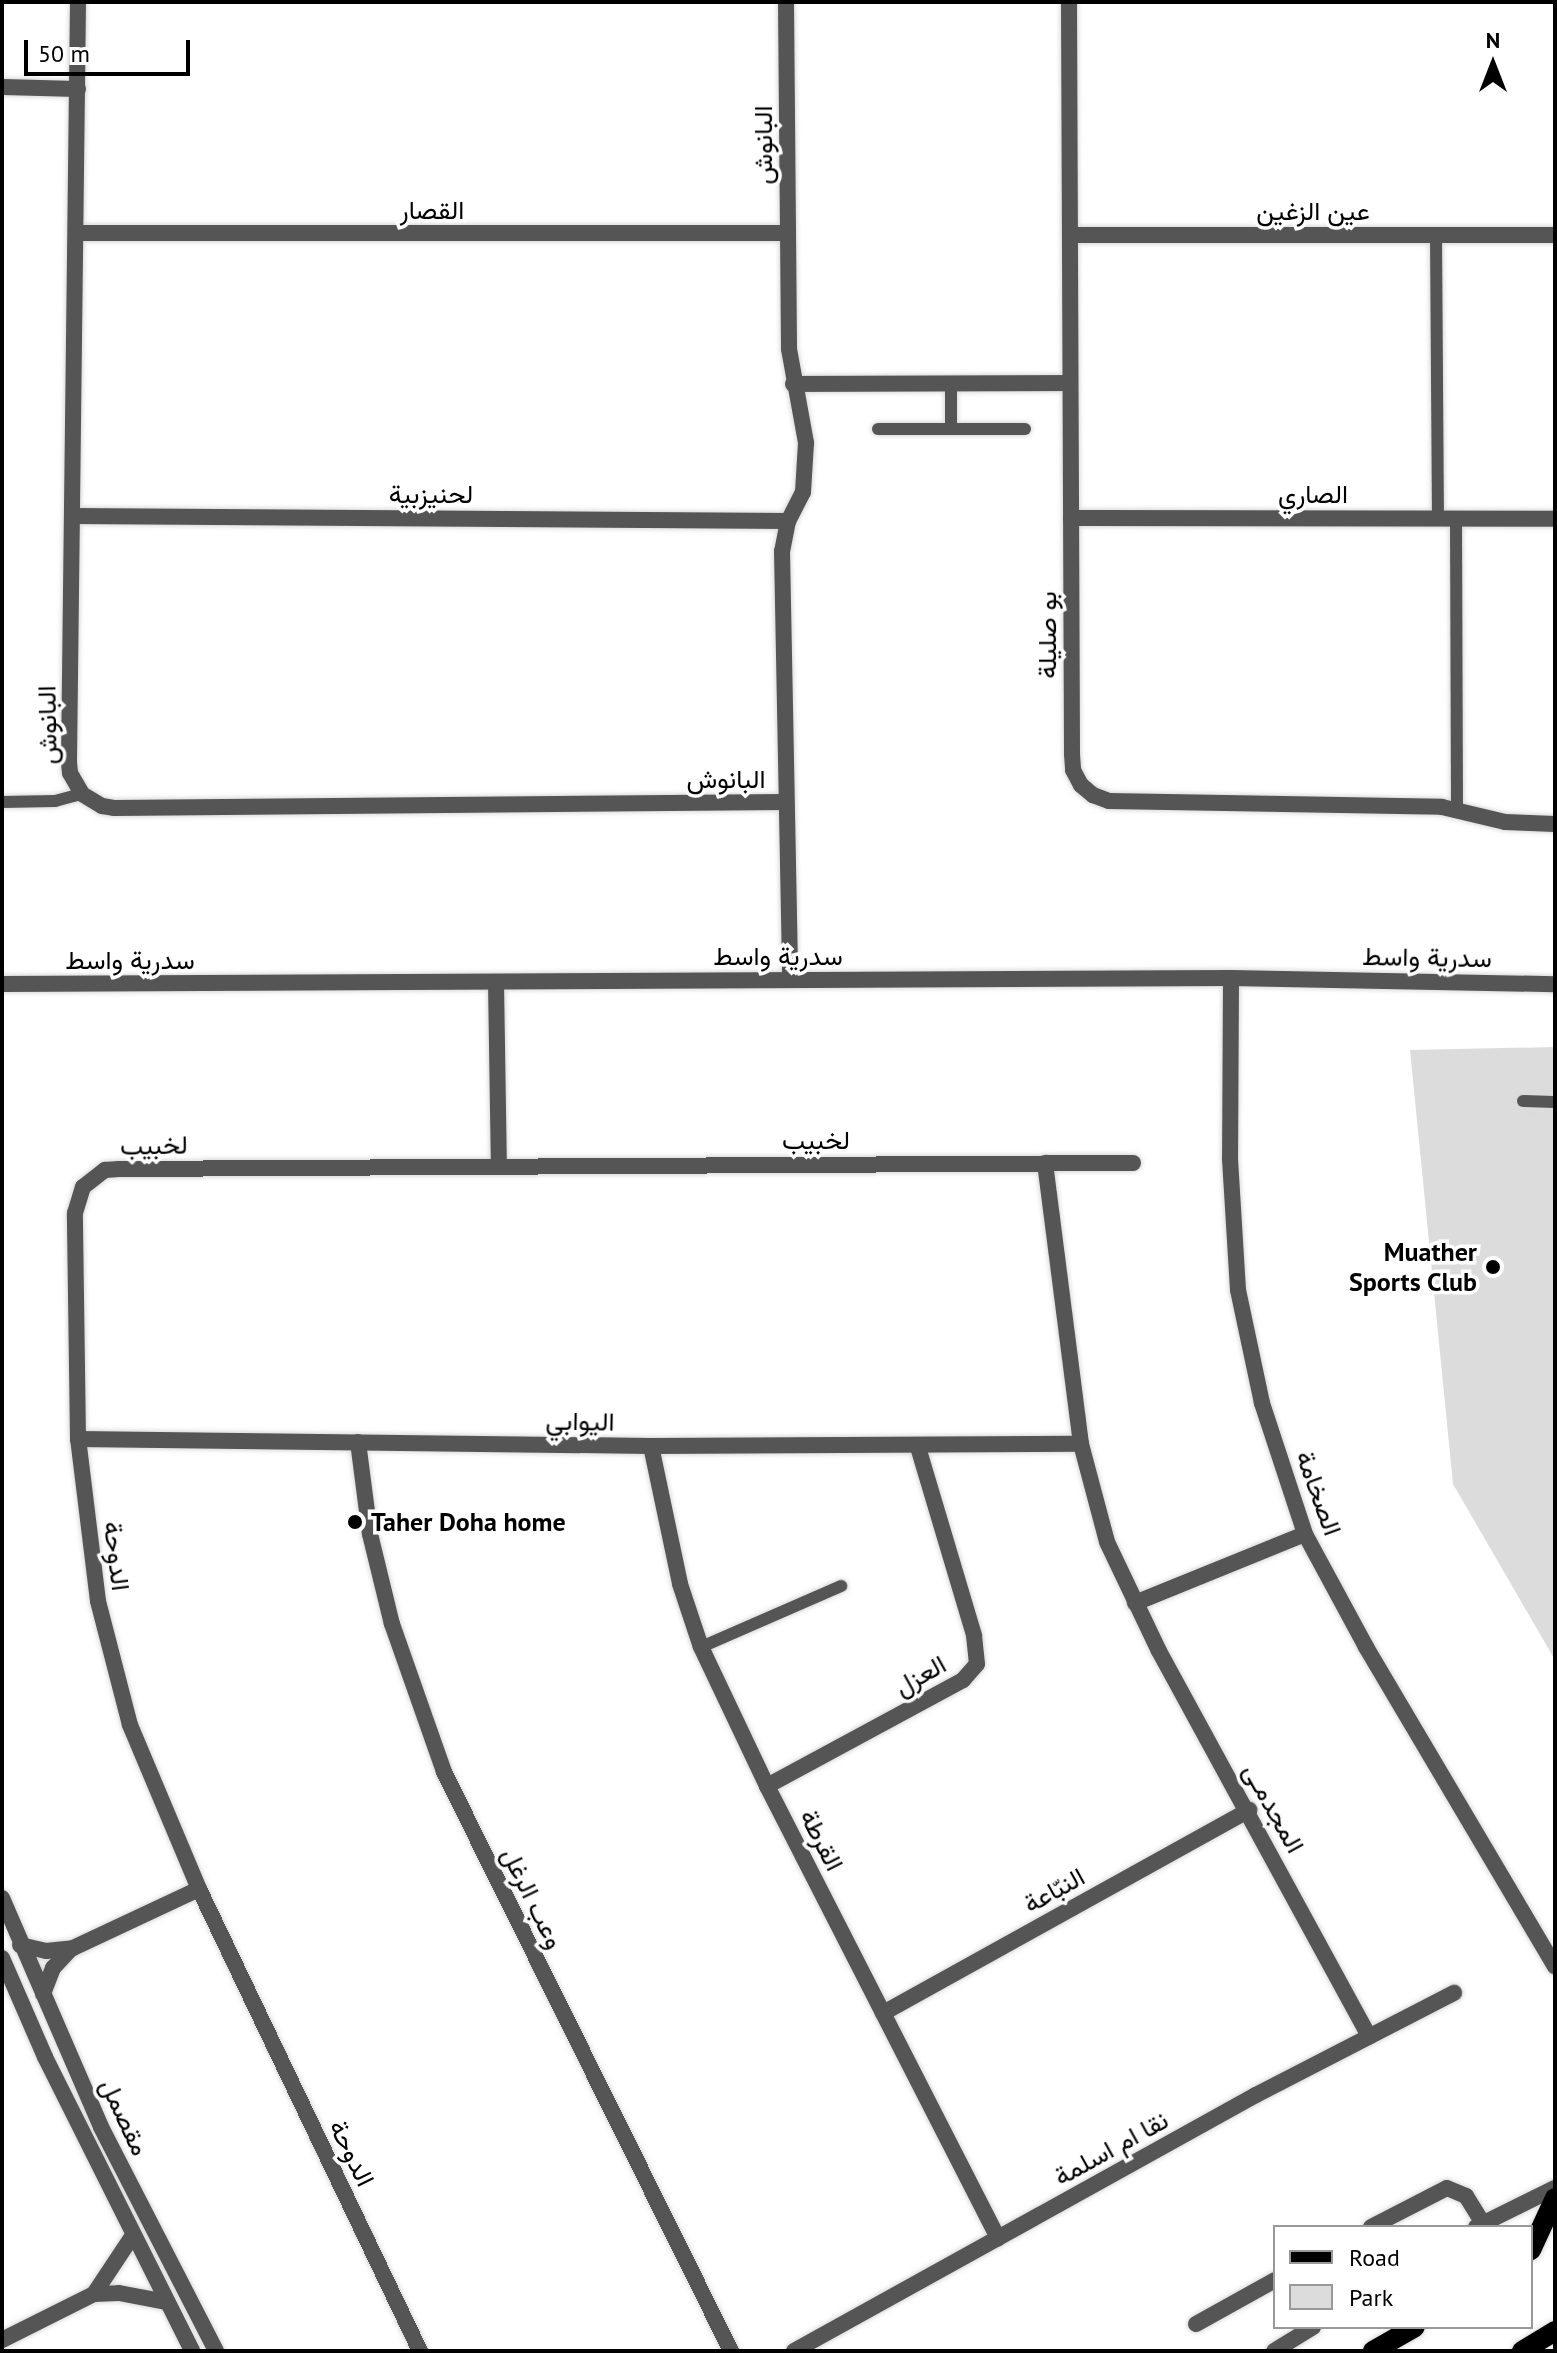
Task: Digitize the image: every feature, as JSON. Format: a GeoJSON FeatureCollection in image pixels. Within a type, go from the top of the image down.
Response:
{"type":"FeatureCollection","features":[{"type":"Feature","properties":{"kind":"main road"},"geometry":{"type":"LineString","coordinates":[[1533,2246],[1555,2198]]}},
{"type":"Feature","properties":{"kind":"main road"},"geometry":{"type":"LineString","coordinates":[[1533,2257],[1555,2244]]}},
{"type":"Feature","properties":{"kind":"main road"},"geometry":{"type":"LineString","coordinates":[[1373,2351],[1412,2329]]}},
{"type":"Feature","properties":{"kind":"main road"},"geometry":{"type":"LineString","coordinates":[[1522,2351],[1544,2340]]}},
{"type":"Feature","properties":{"kind":"street","name":"البانوش"},"geometry":{"type":"LineString","coordinates":[[78,2],[69,762],[70,773],[82,794],[102,806],[114,808],[785,802]]}},
{"type":"Feature","properties":{"kind":"street","name":"البانوش"},"geometry":{"type":"LineString","coordinates":[[786,2],[789,349],[793,384],[803,421],[806,471],[803,492],[788,521],[782,551],[790,980]]}},
{"type":"Feature","properties":{"kind":"street","name":"بو صليلة"},"geometry":{"type":"LineString","coordinates":[[1069,2],[1072,754],[1077,778],[1093,795],[1109,801],[1457,809],[1488,820],[1555,824]]}},
{"type":"Feature","properties":{"kind":"street"},"geometry":{"type":"LineString","coordinates":[[2,87],[78,89]]}},
{"type":"Feature","properties":{"kind":"street","name":"القصار"},"geometry":{"type":"LineString","coordinates":[[76,233],[788,233]]}},
{"type":"Feature","properties":{"kind":"street","name":"عين الزغين"},"geometry":{"type":"LineString","coordinates":[[1071,235],[1555,235]]}},
{"type":"Feature","properties":{"kind":"street"},"geometry":{"type":"LineString","coordinates":[[793,384],[1070,383]]}},
{"type":"Feature","properties":{"kind":"street","name":"لحنيزبية"},"geometry":{"type":"LineString","coordinates":[[73,516],[788,521]]}},
{"type":"Feature","properties":{"kind":"street","name":"الصاري"},"geometry":{"type":"LineString","coordinates":[[1071,518],[1555,519]]}},
{"type":"Feature","properties":{"kind":"street","name":"سدرية واسط"},"geometry":{"type":"LineString","coordinates":[[2,984],[1231,978],[1555,984]]}},
{"type":"Feature","properties":{"kind":"street","name":"الصخامة"},"geometry":{"type":"LineString","coordinates":[[1231,978],[1230,1159],[1238,1290],[1262,1403],[1305,1534],[1366,1647],[1555,1966]]}},
{"type":"Feature","properties":{"kind":"street"},"geometry":{"type":"LineString","coordinates":[[496,982],[499,1166]]}},
{"type":"Feature","properties":{"kind":"street","name":"المجدمـى"},"geometry":{"type":"LineString","coordinates":[[1045,1163],[1081,1444],[1107,1542],[1135,1603],[1369,2036]]}},
{"type":"Feature","properties":{"kind":"street","name":"لخبيب"},"geometry":{"type":"LineString","coordinates":[[75,1213],[83,1187],[93,1177],[119,1169],[1133,1163]]}},
{"type":"Feature","properties":{"kind":"street","name":"الدوحة"},"geometry":{"type":"LineString","coordinates":[[75,1213],[78,1439],[98,1601],[130,1725],[199,1889],[420,2351]]}},
{"type":"Feature","properties":{"kind":"street","name":"اليوابي"},"geometry":{"type":"LineString","coordinates":[[78,1439],[651,1446],[1081,1444]]}},
{"type":"Feature","properties":{"kind":"street","name":"وعب الرغل"},"geometry":{"type":"LineString","coordinates":[[358,1442],[370,1534],[392,1624],[444,1772],[731,2351]]}},
{"type":"Feature","properties":{"kind":"street","name":"القرطة"},"geometry":{"type":"LineString","coordinates":[[651,1446],[677,1573],[701,1647],[767,1786],[998,2238]]}},
{"type":"Feature","properties":{"kind":"street","name":"العزل"},"geometry":{"type":"LineString","coordinates":[[767,1786],[963,1680],[977,1664],[974,1635],[918,1447]]}},
{"type":"Feature","properties":{"kind":"street"},"geometry":{"type":"LineString","coordinates":[[1135,1603],[1305,1534]]}},
{"type":"Feature","properties":{"kind":"street","name":"النبّاعة"},"geometry":{"type":"LineString","coordinates":[[883,2013],[1249,1810]]}},
{"type":"Feature","properties":{"kind":"street"},"geometry":{"type":"LineString","coordinates":[[20,1945],[46,1951],[73,1948],[199,1889]]}},
{"type":"Feature","properties":{"kind":"street","name":"مقصمل"},"geometry":{"type":"LineString","coordinates":[[2,1898],[101,2127],[216,2351]]}},
{"type":"Feature","properties":{"kind":"street"},"geometry":{"type":"LineString","coordinates":[[43,1994],[53,1968],[73,1948]]}},
{"type":"Feature","properties":{"kind":"street","name":"مقصمل"},"geometry":{"type":"LineString","coordinates":[[2,1958],[45,2057],[192,2351]]}},
{"type":"Feature","properties":{"kind":"street","name":"نقا ام اسلمة"},"geometry":{"type":"LineString","coordinates":[[794,2351],[1369,2036],[1454,1993]]}},
{"type":"Feature","properties":{"kind":"street"},"geometry":{"type":"LineString","coordinates":[[1375,2225],[1447,2188],[1466,2196],[1479,2225],[1555,2188]]}},
{"type":"Feature","properties":{"kind":"street"},"geometry":{"type":"LineString","coordinates":[[94,2294],[133,2235]]}},
{"type":"Feature","properties":{"kind":"street"},"geometry":{"type":"LineString","coordinates":[[1196,2324],[1273,2281]]}},
{"type":"Feature","properties":{"kind":"street"},"geometry":{"type":"LineString","coordinates":[[3,2341],[94,2294],[131,2294],[167,2302]]}},
{"type":"Feature","properties":{"kind":"street"},"geometry":{"type":"LineString","coordinates":[[1274,2351],[1310,2329]]}},
{"type":"Feature","properties":{"kind":"lane"},"geometry":{"type":"LineString","coordinates":[[1436,235],[1438,519]]}},
{"type":"Feature","properties":{"kind":"lane"},"geometry":{"type":"LineString","coordinates":[[951,385],[951,429]]}},
{"type":"Feature","properties":{"kind":"lane"},"geometry":{"type":"LineString","coordinates":[[878,429],[1025,429]]}},
{"type":"Feature","properties":{"kind":"lane"},"geometry":{"type":"LineString","coordinates":[[1456,519],[1457,809]]}},
{"type":"Feature","properties":{"kind":"lane"},"geometry":{"type":"LineString","coordinates":[[2,802],[55,801],[82,794]]}},
{"type":"Feature","properties":{"kind":"lane"},"geometry":{"type":"LineString","coordinates":[[1523,1101],[1555,1102]]}},
{"type":"Feature","properties":{"kind":"lane"},"geometry":{"type":"LineString","coordinates":[[701,1647],[841,1586]]}},
{"type":"Feature","properties":{"kind":"green space","name":"Muather Sports Club"},"geometry":{"type":"Polygon","coordinates":[[[1555,1047],[1555,1660],[1453,1484],[1410,1050],[1555,1047]]]}},
{"type":"Feature","properties":{"kind":"place","name":"Muather Sports Club"},"geometry":{"type":"Point","coordinates":[1493,1267]}},
{"type":"Feature","properties":{"kind":"place","name":"Taher Doha home"},"geometry":{"type":"Point","coordinates":[355,1522]}}]}
